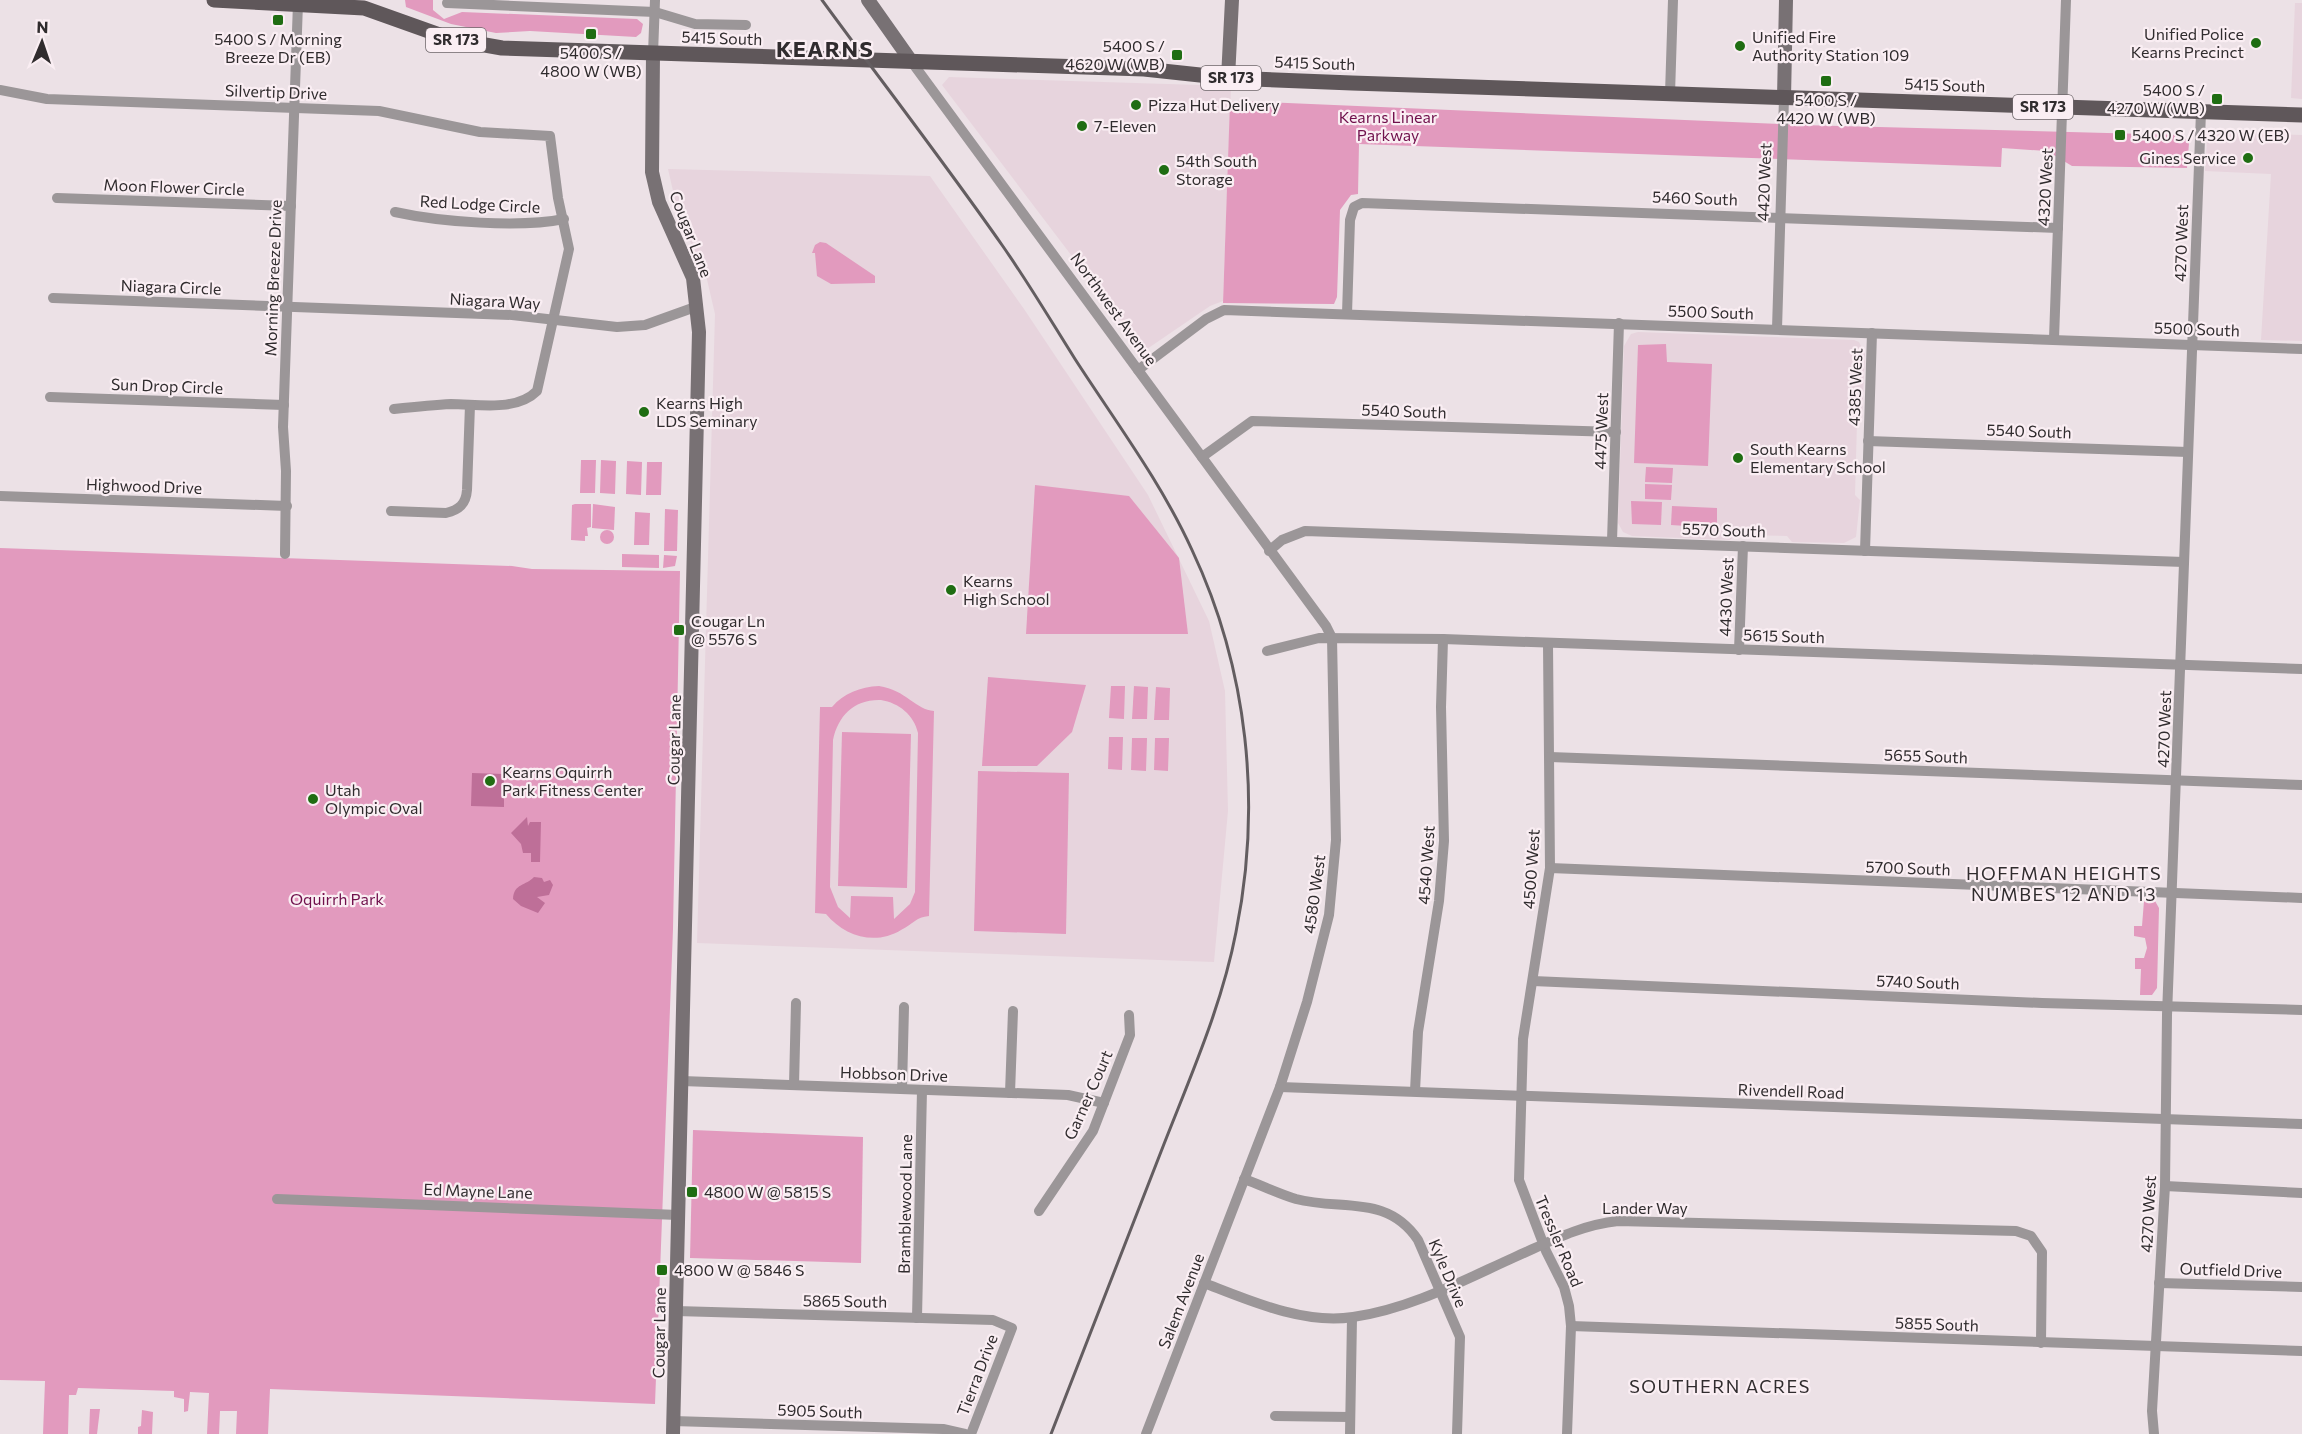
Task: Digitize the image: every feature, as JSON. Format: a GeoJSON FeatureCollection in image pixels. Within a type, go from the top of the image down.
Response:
{"type":"FeatureCollection","features":[{"type":"Feature","properties":{"kind":"main road","name":"SR 173"},"geometry":{"type":"LineString","coordinates":[[214,0],[298,3]]}},
{"type":"Feature","properties":{"kind":"main road","name":"Northwest Avenue"},"geometry":{"type":"LineString","coordinates":[[868,0],[911,61]]}},
{"type":"Feature","properties":{"kind":"main road"},"geometry":{"type":"LineString","coordinates":[[1227,78],[1232,0]]}},
{"type":"Feature","properties":{"kind":"main road","name":"4420 West"},"geometry":{"type":"LineString","coordinates":[[1784,98],[1786,0]]}},
{"type":"Feature","properties":{"kind":"main road","name":"5415 South"},"geometry":{"type":"LineString","coordinates":[[298,3],[364,8],[451,39],[479,45],[653,54],[1144,69],[1227,78],[2302,115]]}},
{"type":"Feature","properties":{"kind":"main road","name":"Cougar Lane"},"geometry":{"type":"LineString","coordinates":[[653,54],[652,172],[659,202],[693,278],[698,306],[698,414],[673,1428]]}},
{"type":"Feature","properties":{"kind":"street"},"geometry":{"type":"LineString","coordinates":[[653,54],[655,0]]}},
{"type":"Feature","properties":{"kind":"street"},"geometry":{"type":"LineString","coordinates":[[1670,94],[1673,0]]}},
{"type":"Feature","properties":{"kind":"street","name":"4320 West"},"geometry":{"type":"LineString","coordinates":[[2054,339],[2067,0]]}},
{"type":"Feature","properties":{"kind":"street","name":"Morning Breeze Drive"},"geometry":{"type":"LineString","coordinates":[[285,554],[287,506],[284,405],[298,3]]}},
{"type":"Feature","properties":{"kind":"street"},"geometry":{"type":"LineString","coordinates":[[447,3],[516,3],[655,12],[695,24],[746,25]]}},
{"type":"Feature","properties":{"kind":"street","name":"Northwest Avenue"},"geometry":{"type":"LineString","coordinates":[[911,61],[1326,626],[1332,638]]}},
{"type":"Feature","properties":{"kind":"street","name":"Silvertip Drive"},"geometry":{"type":"LineString","coordinates":[[0,90],[46,99],[379,111],[480,132],[550,136],[558,198],[564,219]]}},
{"type":"Feature","properties":{"kind":"street","name":"4420 West"},"geometry":{"type":"LineString","coordinates":[[1777,329],[1784,98]]}},
{"type":"Feature","properties":{"kind":"street","name":"4270 West"},"geometry":{"type":"LineString","coordinates":[[2154,1434],[2152,1411],[2165,1186],[2168,1005],[2201,112]]}},
{"type":"Feature","properties":{"kind":"street","name":"Moon Flower Circle"},"geometry":{"type":"LineString","coordinates":[[57,198],[291,206]]}},
{"type":"Feature","properties":{"kind":"street","name":"5460 South"},"geometry":{"type":"LineString","coordinates":[[1347,314],[1351,213],[1358,204],[1366,202],[2058,228]]}},
{"type":"Feature","properties":{"kind":"street","name":"Red Lodge Circle"},"geometry":{"type":"LineString","coordinates":[[395,212],[430,219],[535,223],[564,219]]}},
{"type":"Feature","properties":{"kind":"street"},"geometry":{"type":"LineString","coordinates":[[394,409],[508,403],[523,400],[537,391],[552,319],[568,259],[568,238],[564,219]]}},
{"type":"Feature","properties":{"kind":"street","name":"Niagara Circle"},"geometry":{"type":"LineString","coordinates":[[53,298],[288,307]]}},
{"type":"Feature","properties":{"kind":"street","name":"Niagara Way"},"geometry":{"type":"LineString","coordinates":[[288,307],[552,319],[633,327],[698,306]]}},
{"type":"Feature","properties":{"kind":"street","name":"5500 South"},"geometry":{"type":"LineString","coordinates":[[1138,370],[1206,319],[1224,310],[2302,349]]}},
{"type":"Feature","properties":{"kind":"street","name":"4475 West"},"geometry":{"type":"LineString","coordinates":[[1612,541],[1619,323]]}},
{"type":"Feature","properties":{"kind":"street","name":"4385 West"},"geometry":{"type":"LineString","coordinates":[[1865,551],[1872,333]]}},
{"type":"Feature","properties":{"kind":"street","name":"Sun Drop Circle"},"geometry":{"type":"LineString","coordinates":[[50,397],[284,405]]}},
{"type":"Feature","properties":{"kind":"street"},"geometry":{"type":"LineString","coordinates":[[392,511],[446,513],[454,511],[464,503],[467,490],[470,405]]}},
{"type":"Feature","properties":{"kind":"street","name":"5540 South"},"geometry":{"type":"LineString","coordinates":[[1202,457],[1252,421],[1616,432]]}},
{"type":"Feature","properties":{"kind":"street","name":"5540 South"},"geometry":{"type":"LineString","coordinates":[[1868,441],[2188,452]]}},
{"type":"Feature","properties":{"kind":"street","name":"Highwood Drive"},"geometry":{"type":"LineString","coordinates":[[0,496],[287,506]]}},
{"type":"Feature","properties":{"kind":"street","name":"5570 South"},"geometry":{"type":"LineString","coordinates":[[1269,551],[1282,540],[1305,531],[2184,562]]}},
{"type":"Feature","properties":{"kind":"street","name":"4430 West"},"geometry":{"type":"LineString","coordinates":[[1739,650],[1743,546]]}},
{"type":"Feature","properties":{"kind":"street","name":"5615 South"},"geometry":{"type":"LineString","coordinates":[[1267,651],[1306,640],[1332,638],[1443,639],[2302,669]]}},
{"type":"Feature","properties":{"kind":"street","name":"4580 West"},"geometry":{"type":"LineString","coordinates":[[1244,1179],[1280,1087],[1308,1002],[1329,915],[1336,840],[1332,638]]}},
{"type":"Feature","properties":{"kind":"street","name":"4540 West"},"geometry":{"type":"LineString","coordinates":[[1415,1091],[1418,1032],[1439,901],[1444,841],[1441,707],[1443,639]]}},
{"type":"Feature","properties":{"kind":"street","name":"4500 West"},"geometry":{"type":"LineString","coordinates":[[1521,1096],[1523,1039],[1550,868],[1550,757],[1546,713],[1548,644]]}},
{"type":"Feature","properties":{"kind":"street","name":"5655 South"},"geometry":{"type":"LineString","coordinates":[[1550,757],[2302,785]]}},
{"type":"Feature","properties":{"kind":"street","name":"5700 South"},"geometry":{"type":"LineString","coordinates":[[1550,868],[2302,898]]}},
{"type":"Feature","properties":{"kind":"street","name":"5740 South"},"geometry":{"type":"LineString","coordinates":[[1533,981],[2034,1002],[2302,1010]]}},
{"type":"Feature","properties":{"kind":"street"},"geometry":{"type":"LineString","coordinates":[[794,1085],[796,1003]]}},
{"type":"Feature","properties":{"kind":"street"},"geometry":{"type":"LineString","coordinates":[[902,1089],[904,1007]]}},
{"type":"Feature","properties":{"kind":"street"},"geometry":{"type":"LineString","coordinates":[[1010,1093],[1013,1011]]}},
{"type":"Feature","properties":{"kind":"street","name":"Garner Court"},"geometry":{"type":"LineString","coordinates":[[1039,1211],[1088,1141],[1130,1035],[1129,1015]]}},
{"type":"Feature","properties":{"kind":"street","name":"Hobbson Drive"},"geometry":{"type":"LineString","coordinates":[[682,1081],[1083,1096],[1104,1103]]}},
{"type":"Feature","properties":{"kind":"street","name":"Rivendell Road"},"geometry":{"type":"LineString","coordinates":[[1280,1087],[2302,1124]]}},
{"type":"Feature","properties":{"kind":"street","name":"Bramblewood Lane"},"geometry":{"type":"LineString","coordinates":[[917,1318],[922,1090]]}},
{"type":"Feature","properties":{"kind":"street","name":"Tressler Road"},"geometry":{"type":"LineString","coordinates":[[1521,1096],[1519,1179],[1543,1244],[1564,1287],[1571,1326],[1568,1434]]}},
{"type":"Feature","properties":{"kind":"street","name":"Salem Avenue"},"geometry":{"type":"LineString","coordinates":[[1146,1434],[1244,1179]]}},
{"type":"Feature","properties":{"kind":"street","name":"Kyle Drive"},"geometry":{"type":"LineString","coordinates":[[1244,1179],[1297,1199],[1381,1209],[1409,1226],[1418,1240],[1460,1337],[1457,1434]]}},
{"type":"Feature","properties":{"kind":"street"},"geometry":{"type":"LineString","coordinates":[[2165,1186],[2302,1193]]}},
{"type":"Feature","properties":{"kind":"street","name":"Ed Mayne Lane"},"geometry":{"type":"LineString","coordinates":[[277,1199],[678,1215]]}},
{"type":"Feature","properties":{"kind":"street","name":"Lander Way"},"geometry":{"type":"LineString","coordinates":[[1204,1283],[1284,1311],[1318,1317],[1352,1318],[1396,1307],[1439,1291],[1593,1223],[1618,1221],[2016,1231],[2037,1240],[2044,1259],[2041,1343]]}},
{"type":"Feature","properties":{"kind":"street","name":"Outfield Drive"},"geometry":{"type":"LineString","coordinates":[[2159,1283],[2302,1287]]}},
{"type":"Feature","properties":{"kind":"street","name":"5865 South"},"geometry":{"type":"LineString","coordinates":[[676,1311],[993,1320],[1012,1328]]}},
{"type":"Feature","properties":{"kind":"street"},"geometry":{"type":"LineString","coordinates":[[1350,1434],[1352,1318]]}},
{"type":"Feature","properties":{"kind":"street","name":"5855 South"},"geometry":{"type":"LineString","coordinates":[[1571,1326],[2302,1352]]}},
{"type":"Feature","properties":{"kind":"street","name":"Tierra Drive"},"geometry":{"type":"LineString","coordinates":[[971,1434],[1012,1328]]}},
{"type":"Feature","properties":{"kind":"street"},"geometry":{"type":"LineString","coordinates":[[1275,1416],[1350,1416]]}},
{"type":"Feature","properties":{"kind":"street","name":"5905 South"},"geometry":{"type":"LineString","coordinates":[[673,1428],[943,1429],[964,1434]]}},
{"type":"Feature","properties":{"kind":"shaded area"},"geometry":{"type":"Polygon","coordinates":[[[2295,3],[2302,3],[2302,99],[2291,98],[2295,3]]]}},
{"type":"Feature","properties":{"kind":"shaded area"},"geometry":{"type":"Polygon","coordinates":[[[949,77],[1231,86],[1223,301],[1210,306],[1144,351],[942,85],[949,77]]]}},
{"type":"Feature","properties":{"kind":"shaded area"},"geometry":{"type":"Polygon","coordinates":[[[2216,132],[2302,135],[2302,341],[2261,340],[2271,174],[2205,171],[2207,141],[2216,132]]]}},
{"type":"Feature","properties":{"kind":"shaded area","name":"Kearns High School"},"geometry":{"type":"Polygon","coordinates":[[[668,169],[930,176],[1024,309],[1148,495],[1209,621],[1225,691],[1228,811],[1214,962],[697,943],[715,314],[705,271],[680,222],[668,169]]]}},
{"type":"Feature","properties":{"kind":"shaded area","name":"South Kearns Elementary School"},"geometry":{"type":"Polygon","coordinates":[[[1638,332],[1859,342],[1865,354],[1862,419],[1857,422],[1855,495],[1860,500],[1856,537],[1844,543],[1792,542],[1787,536],[1736,535],[1730,540],[1632,536],[1623,532],[1618,523],[1624,346],[1631,334],[1638,332]]]}},
{"type":"Feature","properties":{"kind":"shaded area"},"geometry":{"type":"Polygon","coordinates":[[[472,773],[504,774],[504,807],[471,806],[472,773]]]}},
{"type":"Feature","properties":{"kind":"shaded area"},"geometry":{"type":"Polygon","coordinates":[[[527,817],[528,826],[530,822],[541,822],[540,862],[531,862],[531,853],[523,853],[521,844],[511,833],[527,817]]]}},
{"type":"Feature","properties":{"kind":"shaded area"},"geometry":{"type":"Polygon","coordinates":[[[534,877],[542,878],[544,882],[550,880],[553,885],[549,895],[537,897],[545,903],[538,913],[521,906],[513,899],[518,887],[534,877]]]}},
{"type":"Feature","properties":{"kind":"green space"},"geometry":{"type":"Polygon","coordinates":[[[405,0],[433,0],[433,10],[444,19],[462,12],[637,19],[643,24],[641,33],[636,37],[530,31],[496,33],[451,24],[406,7],[405,0]]]}},
{"type":"Feature","properties":{"kind":"green space","name":"Kearns Linear Parkway"},"geometry":{"type":"Polygon","coordinates":[[[1230,102],[1801,125],[2182,135],[2189,143],[2187,168],[2072,166],[2047,151],[2002,148],[2001,167],[1359,144],[1358,194],[1351,195],[1340,210],[1337,297],[1334,304],[1223,303],[1230,102]]]}},
{"type":"Feature","properties":{"kind":"green space"},"geometry":{"type":"Polygon","coordinates":[[[820,242],[826,243],[875,276],[875,283],[831,284],[817,276],[815,253],[812,253],[815,245],[820,242]]]}},
{"type":"Feature","properties":{"kind":"green space"},"geometry":{"type":"Polygon","coordinates":[[[1666,344],[1667,362],[1712,364],[1708,466],[1634,463],[1638,345],[1666,344]]]}},
{"type":"Feature","properties":{"kind":"green space"},"geometry":{"type":"Polygon","coordinates":[[[581,460],[596,460],[595,493],[580,493],[581,460]]]}},
{"type":"Feature","properties":{"kind":"green space"},"geometry":{"type":"Polygon","coordinates":[[[601,460],[616,461],[615,494],[600,493],[601,460]]]}},
{"type":"Feature","properties":{"kind":"green space"},"geometry":{"type":"Polygon","coordinates":[[[627,461],[642,462],[641,495],[626,494],[627,461]]]}},
{"type":"Feature","properties":{"kind":"green space"},"geometry":{"type":"Polygon","coordinates":[[[647,462],[662,462],[661,495],[646,495],[647,462]]]}},
{"type":"Feature","properties":{"kind":"green space"},"geometry":{"type":"Polygon","coordinates":[[[1646,467],[1673,468],[1672,483],[1645,482],[1646,467]]]}},
{"type":"Feature","properties":{"kind":"green space"},"geometry":{"type":"Polygon","coordinates":[[[1645,484],[1672,485],[1671,500],[1645,499],[1645,484]]]}},
{"type":"Feature","properties":{"kind":"green space"},"geometry":{"type":"Polygon","coordinates":[[[1035,485],[1129,496],[1179,558],[1188,634],[1026,634],[1035,485]]]}},
{"type":"Feature","properties":{"kind":"green space"},"geometry":{"type":"Polygon","coordinates":[[[1631,501],[1662,502],[1661,525],[1632,524],[1631,501]]]}},
{"type":"Feature","properties":{"kind":"green space"},"geometry":{"type":"Polygon","coordinates":[[[591,504],[591,527],[587,528],[588,536],[585,536],[585,541],[571,540],[572,505],[591,504]]]}},
{"type":"Feature","properties":{"kind":"green space"},"geometry":{"type":"Polygon","coordinates":[[[593,504],[615,507],[614,530],[592,528],[593,504]]]}},
{"type":"Feature","properties":{"kind":"green space"},"geometry":{"type":"Polygon","coordinates":[[[1672,506],[1717,508],[1717,528],[1671,525],[1672,506]]]}},
{"type":"Feature","properties":{"kind":"green space"},"geometry":{"type":"Polygon","coordinates":[[[665,509],[678,510],[677,551],[664,551],[665,509]]]}},
{"type":"Feature","properties":{"kind":"green space"},"geometry":{"type":"Polygon","coordinates":[[[635,512],[650,513],[649,545],[634,545],[635,512]]]}},
{"type":"Feature","properties":{"kind":"green space"},"geometry":{"type":"Polygon","coordinates":[[[607,530],[612,532],[614,537],[612,542],[607,544],[602,542],[600,537],[602,532],[607,530]]]}},
{"type":"Feature","properties":{"kind":"green space","name":"Oquirrh Park"},"geometry":{"type":"Polygon","coordinates":[[[0,548],[512,566],[532,569],[680,571],[673,929],[655,1404],[270,1389],[268,1434],[236,1434],[237,1411],[220,1411],[219,1434],[207,1434],[209,1393],[190,1392],[188,1411],[184,1412],[184,1399],[174,1397],[174,1391],[78,1388],[76,1395],[69,1395],[68,1434],[43,1434],[45,1381],[0,1380],[0,548]]]}},
{"type":"Feature","properties":{"kind":"green space"},"geometry":{"type":"Polygon","coordinates":[[[622,554],[659,555],[659,568],[622,567],[622,554]]]}},
{"type":"Feature","properties":{"kind":"green space"},"geometry":{"type":"Polygon","coordinates":[[[664,555],[677,556],[675,566],[663,568],[664,555]]]}},
{"type":"Feature","properties":{"kind":"green space"},"geometry":{"type":"Polygon","coordinates":[[[988,677],[1086,685],[1072,732],[1037,766],[982,766],[988,677]]]}},
{"type":"Feature","properties":{"kind":"green space"},"geometry":{"type":"Polygon","coordinates":[[[879,686],[896,691],[922,707],[934,711],[929,916],[918,919],[891,935],[871,938],[851,933],[833,922],[826,914],[815,913],[820,707],[832,707],[847,694],[879,686]],[[871,700],[855,706],[839,723],[833,740],[830,887],[838,907],[850,918],[851,896],[893,897],[894,919],[910,904],[915,892],[918,733],[909,715],[900,707],[888,702],[871,700]]]}},
{"type":"Feature","properties":{"kind":"green space"},"geometry":{"type":"Polygon","coordinates":[[[1111,686],[1125,686],[1124,719],[1109,718],[1111,686]]]}},
{"type":"Feature","properties":{"kind":"green space"},"geometry":{"type":"Polygon","coordinates":[[[1134,686],[1148,687],[1147,719],[1132,719],[1134,686]]]}},
{"type":"Feature","properties":{"kind":"green space"},"geometry":{"type":"Polygon","coordinates":[[[1156,687],[1170,688],[1169,720],[1154,720],[1156,687]]]}},
{"type":"Feature","properties":{"kind":"green space"},"geometry":{"type":"Polygon","coordinates":[[[842,732],[911,734],[907,888],[838,886],[842,732]]]}},
{"type":"Feature","properties":{"kind":"green space"},"geometry":{"type":"Polygon","coordinates":[[[1109,737],[1123,737],[1122,770],[1108,769],[1109,737]]]}},
{"type":"Feature","properties":{"kind":"green space"},"geometry":{"type":"Polygon","coordinates":[[[1132,738],[1147,738],[1146,771],[1131,770],[1132,738]]]}},
{"type":"Feature","properties":{"kind":"green space"},"geometry":{"type":"Polygon","coordinates":[[[1155,738],[1169,738],[1168,771],[1154,770],[1155,738]]]}},
{"type":"Feature","properties":{"kind":"green space"},"geometry":{"type":"Polygon","coordinates":[[[978,771],[1069,773],[1066,934],[974,931],[978,771]]]}},
{"type":"Feature","properties":{"kind":"green space"},"geometry":{"type":"Polygon","coordinates":[[[2144,901],[2155,901],[2159,908],[2157,988],[2152,995],[2140,995],[2141,969],[2135,969],[2135,958],[2144,958],[2147,948],[2145,938],[2134,936],[2134,926],[2142,926],[2144,901]]]}},
{"type":"Feature","properties":{"kind":"green space"},"geometry":{"type":"Polygon","coordinates":[[[693,1130],[863,1137],[861,1263],[690,1258],[693,1130]]]}},
{"type":"Feature","properties":{"kind":"green space"},"geometry":{"type":"Polygon","coordinates":[[[90,1409],[100,1409],[97,1434],[89,1434],[90,1409]]]}},
{"type":"Feature","properties":{"kind":"green space"},"geometry":{"type":"Polygon","coordinates":[[[142,1410],[153,1412],[152,1434],[138,1434],[142,1410]]]}},
{"type":"Feature","properties":{"kind":"railway"},"geometry":{"type":"LineString","coordinates":[[822,0],[1002,245],[1166,500],[1192,550],[1211,595],[1226,642],[1245,738],[1248,835],[1244,884],[1236,932],[1223,986],[1195,1066],[1051,1434]]}},
{"type":"Feature","properties":{"kind":"place","name":"5400 S / Morning Breeze Dr (EB)"},"geometry":{"type":"Point","coordinates":[278,20]}},
{"type":"Feature","properties":{"kind":"place","name":"5400 S / 4800 W (WB)"},"geometry":{"type":"Point","coordinates":[591,34]}},
{"type":"Feature","properties":{"kind":"place","name":"Unified Police Kearns Precinct"},"geometry":{"type":"Point","coordinates":[2256,43]}},
{"type":"Feature","properties":{"kind":"place","name":"Unified Fire Authority Station 109"},"geometry":{"type":"Point","coordinates":[1740,46]}},
{"type":"Feature","properties":{"kind":"place","name":"5400 S / 4620 W (WB)"},"geometry":{"type":"Point","coordinates":[1177,55]}},
{"type":"Feature","properties":{"kind":"place","name":"5400 S / 4420 W (WB)"},"geometry":{"type":"Point","coordinates":[1826,81]}},
{"type":"Feature","properties":{"kind":"place","name":"5400 S / 4270 W (WB)"},"geometry":{"type":"Point","coordinates":[2217,99]}},
{"type":"Feature","properties":{"kind":"place","name":"Pizza Hut Delivery"},"geometry":{"type":"Point","coordinates":[1136,105]}},
{"type":"Feature","properties":{"kind":"place","name":"7-Eleven"},"geometry":{"type":"Point","coordinates":[1082,126]}},
{"type":"Feature","properties":{"kind":"place","name":"5400 S / 4320 W (EB)"},"geometry":{"type":"Point","coordinates":[2120,135]}},
{"type":"Feature","properties":{"kind":"place","name":"Gines Service"},"geometry":{"type":"Point","coordinates":[2248,158]}},
{"type":"Feature","properties":{"kind":"place","name":"54th South Storage"},"geometry":{"type":"Point","coordinates":[1164,170]}},
{"type":"Feature","properties":{"kind":"place","name":"Kearns High LDS Seminary"},"geometry":{"type":"Point","coordinates":[644,412]}},
{"type":"Feature","properties":{"kind":"place","name":"South Kearns Elementary School"},"geometry":{"type":"Point","coordinates":[1738,458]}},
{"type":"Feature","properties":{"kind":"place","name":"Kearns High School"},"geometry":{"type":"Point","coordinates":[951,590]}},
{"type":"Feature","properties":{"kind":"place","name":"Cougar Ln @ 5576 S"},"geometry":{"type":"Point","coordinates":[679,630]}},
{"type":"Feature","properties":{"kind":"place","name":"Kearns Oquirrh Park Fitness Center"},"geometry":{"type":"Point","coordinates":[490,781]}},
{"type":"Feature","properties":{"kind":"place","name":"Utah Olympic Oval"},"geometry":{"type":"Point","coordinates":[313,799]}},
{"type":"Feature","properties":{"kind":"place","name":"4800 W @ 5815 S"},"geometry":{"type":"Point","coordinates":[692,1192]}},
{"type":"Feature","properties":{"kind":"place","name":"4800 W @ 5846 S"},"geometry":{"type":"Point","coordinates":[662,1270]}},
{"type":"Feature","properties":{"kind":"district","name":"KEARNS"},"geometry":{"type":"Point","coordinates":[825,49]}},
{"type":"Feature","properties":{"kind":"district","name":"HOFFMAN HEIGHTS NUMBES 12 AND 13"},"geometry":{"type":"Point","coordinates":[2064,884]}},
{"type":"Feature","properties":{"kind":"district","name":"SOUTHERN ACRES"},"geometry":{"type":"Point","coordinates":[1720,1387]}}]}
